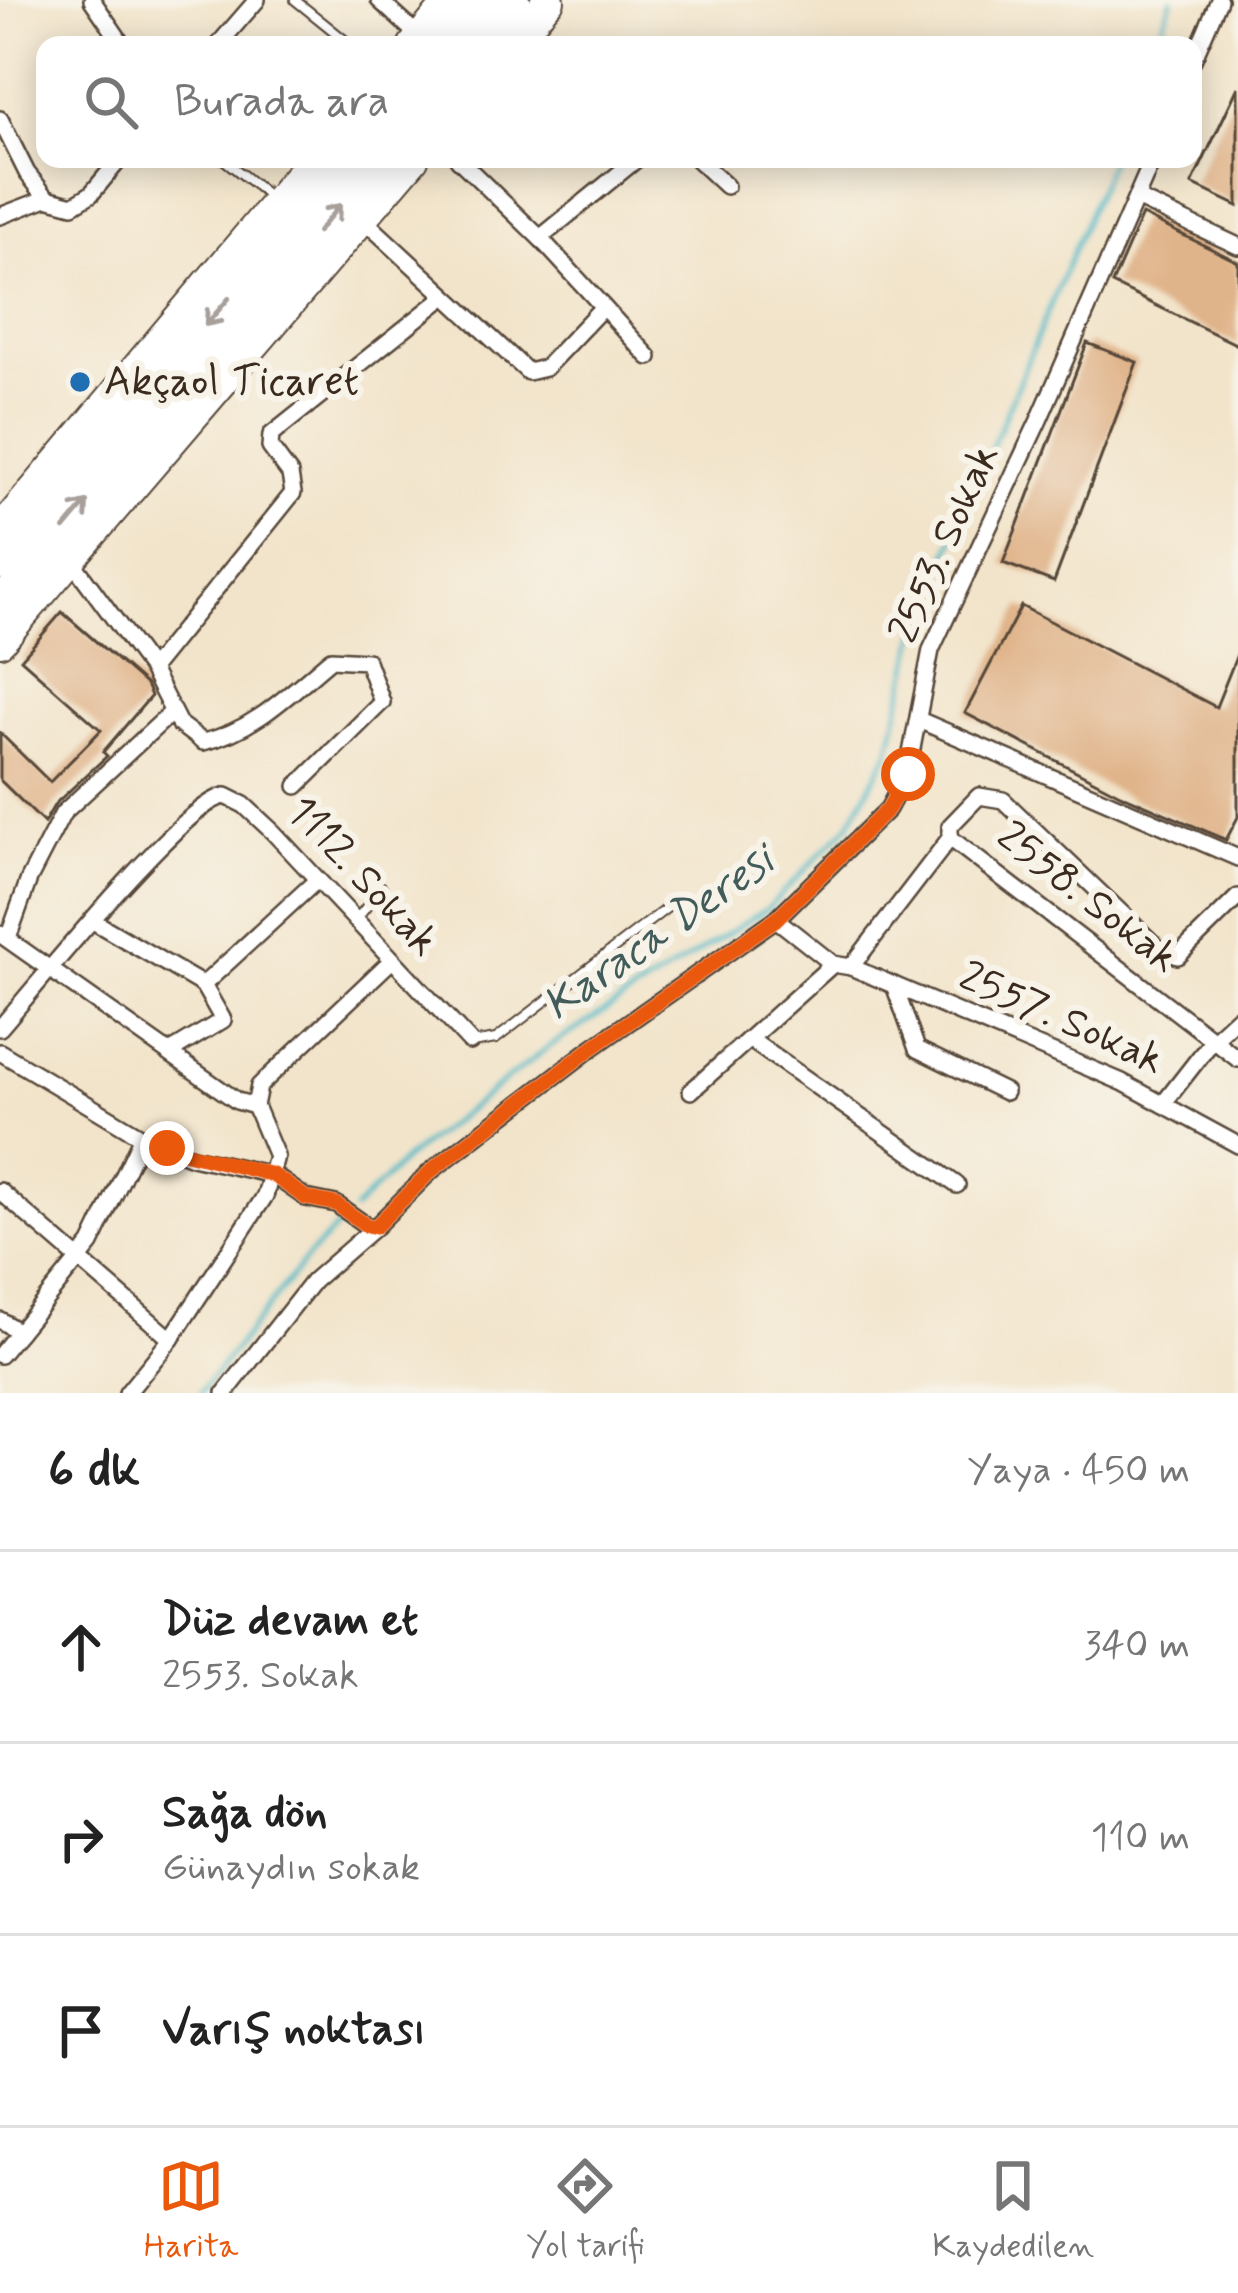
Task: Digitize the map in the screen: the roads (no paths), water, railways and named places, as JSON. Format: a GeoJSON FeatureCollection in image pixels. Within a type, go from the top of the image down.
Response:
{"type":"FeatureCollection","features":[{"type":"Feature","properties":{"kind":"highway"},"geometry":{"type":"LineString","coordinates":[[431,36],[452,0]]}},
{"type":"Feature","properties":{"kind":"highway"},"geometry":{"type":"LineString","coordinates":[[435,36],[484,0]]}},
{"type":"Feature","properties":{"kind":"highway"},"geometry":{"type":"LineString","coordinates":[[485,36],[515,0]]}},
{"type":"Feature","properties":{"kind":"highway"},"geometry":{"type":"LineString","coordinates":[[519,36],[549,0]]}},
{"type":"Feature","properties":{"kind":"highway"},"geometry":{"type":"LineString","coordinates":[[0,531],[305,168]]}},
{"type":"Feature","properties":{"kind":"highway"},"geometry":{"type":"LineString","coordinates":[[0,563],[339,168]]}},
{"type":"Feature","properties":{"kind":"highway"},"geometry":{"type":"LineString","coordinates":[[0,604],[372,168]]}},
{"type":"Feature","properties":{"kind":"highway"},"geometry":{"type":"LineString","coordinates":[[0,641],[405,168]]}},
{"type":"Feature","properties":{"kind":"street"},"geometry":{"type":"LineString","coordinates":[[92,0],[117,36]]}},
{"type":"Feature","properties":{"kind":"street"},"geometry":{"type":"LineString","coordinates":[[226,36],[257,0]]}},
{"type":"Feature","properties":{"kind":"street"},"geometry":{"type":"LineString","coordinates":[[379,0],[420,36]]}},
{"type":"Feature","properties":{"kind":"street"},"geometry":{"type":"LineString","coordinates":[[1202,40],[1220,0]]}},
{"type":"Feature","properties":{"kind":"street"},"geometry":{"type":"LineString","coordinates":[[0,119],[27,173],[47,198]]}},
{"type":"Feature","properties":{"kind":"street"},"geometry":{"type":"LineString","coordinates":[[0,216],[47,198],[73,205],[91,194],[113,168]]}},
{"type":"Feature","properties":{"kind":"street"},"geometry":{"type":"LineString","coordinates":[[467,168],[540,238],[649,357]]}},
{"type":"Feature","properties":{"kind":"street"},"geometry":{"type":"LineString","coordinates":[[540,238],[626,168]]}},
{"type":"Feature","properties":{"kind":"street"},"geometry":{"type":"LineString","coordinates":[[707,168],[727,186]]}},
{"type":"Feature","properties":{"kind":"street","name":"2553. Sokak"},"geometry":{"type":"LineString","coordinates":[[225,1393],[313,1282],[431,1171],[776,919],[888,809],[908,774],[931,650],[1149,168]]}},
{"type":"Feature","properties":{"kind":"street"},"geometry":{"type":"LineString","coordinates":[[1136,198],[1238,246]]}},
{"type":"Feature","properties":{"kind":"street"},"geometry":{"type":"LineString","coordinates":[[363,218],[532,373],[545,368],[603,307]]}},
{"type":"Feature","properties":{"kind":"street"},"geometry":{"type":"LineString","coordinates":[[151,669],[293,494],[290,474],[270,447],[271,435],[444,297]]}},
{"type":"Feature","properties":{"kind":"street"},"geometry":{"type":"LineString","coordinates":[[70,560],[151,669],[179,724],[203,742],[232,736],[331,659],[367,661],[382,702],[297,786]]}},
{"type":"Feature","properties":{"kind":"street"},"geometry":{"type":"LineString","coordinates":[[171,713],[63,813],[4,936],[237,1101],[255,1106]]}},
{"type":"Feature","properties":{"kind":"street"},"geometry":{"type":"LineString","coordinates":[[919,720],[1238,859]]}},
{"type":"Feature","properties":{"kind":"street"},"geometry":{"type":"LineString","coordinates":[[691,1091],[842,965],[950,838],[950,826],[979,796],[1003,800],[1159,949],[1178,956],[1238,896]]}},
{"type":"Feature","properties":{"kind":"street","name":"1112. Sokak"},"geometry":{"type":"LineString","coordinates":[[0,1028],[154,853],[216,797],[234,798],[244,805],[470,1042]]}},
{"type":"Feature","properties":{"kind":"street","name":"2558. Sokak"},"geometry":{"type":"LineString","coordinates":[[950,838],[1238,1059]]}},
{"type":"Feature","properties":{"kind":"street"},"geometry":{"type":"LineString","coordinates":[[203,986],[317,880]]}},
{"type":"Feature","properties":{"kind":"street","name":"2557. Sokak"},"geometry":{"type":"LineString","coordinates":[[776,919],[842,965],[1122,1082],[1238,1145]]}},
{"type":"Feature","properties":{"kind":"street"},"geometry":{"type":"LineString","coordinates":[[93,921],[203,986],[223,1020],[170,1052]]}},
{"type":"Feature","properties":{"kind":"street"},"geometry":{"type":"LineString","coordinates":[[127,1393],[171,1339],[255,1213],[273,1175],[276,1156],[255,1106],[259,1086],[391,961]]}},
{"type":"Feature","properties":{"kind":"street"},"geometry":{"type":"LineString","coordinates":[[894,985],[917,1049],[1005,1092]]}},
{"type":"Feature","properties":{"kind":"street"},"geometry":{"type":"LineString","coordinates":[[1163,1104],[1213,1040],[1238,1017]]}},
{"type":"Feature","properties":{"kind":"street"},"geometry":{"type":"LineString","coordinates":[[749,1039],[957,1185]]}},
{"type":"Feature","properties":{"kind":"street"},"geometry":{"type":"LineString","coordinates":[[0,1052],[142,1137],[192,1157],[273,1175],[306,1198],[336,1204],[371,1226]]}},
{"type":"Feature","properties":{"kind":"street"},"geometry":{"type":"LineString","coordinates":[[0,1355],[91,1244],[142,1137]]}},
{"type":"Feature","properties":{"kind":"street"},"geometry":{"type":"LineString","coordinates":[[0,1190],[171,1339]]}},
{"type":"Feature","properties":{"kind":"street"},"geometry":{"type":"LineString","coordinates":[[0,1319],[19,1332]]}},
{"type":"Feature","properties":{"kind":"lane"},"geometry":{"type":"LineString","coordinates":[[295,0],[340,36]]}},
{"type":"Feature","properties":{"kind":"lane"},"geometry":{"type":"LineString","coordinates":[[234,168],[276,201]]}},
{"type":"Feature","properties":{"kind":"lane"},"geometry":{"type":"LineString","coordinates":[[355,922],[382,887]]}},
{"type":"Feature","properties":{"kind":"lane"},"geometry":{"type":"LineString","coordinates":[[470,1042],[496,1039],[672,904]]}},
{"type":"Feature","properties":{"kind":"waterway","name":"Karaca Deresi"},"geometry":{"type":"LineString","coordinates":[[1158,36],[1172,0]]}},
{"type":"Feature","properties":{"kind":"waterway","name":"Karaca Deresi"},"geometry":{"type":"LineString","coordinates":[[354,1210],[406,1158],[547,1048],[768,908],[848,826],[889,752],[920,621],[1107,168]]}},
{"type":"Feature","properties":{"kind":"waterway","name":"Karaca Deresi"},"geometry":{"type":"LineString","coordinates":[[200,1393],[308,1256],[346,1218]]}},
{"type":"Feature","properties":{"kind":"place","name":"Akçaol Ticaret"},"geometry":{"type":"Point","coordinates":[80,382]}}]}
